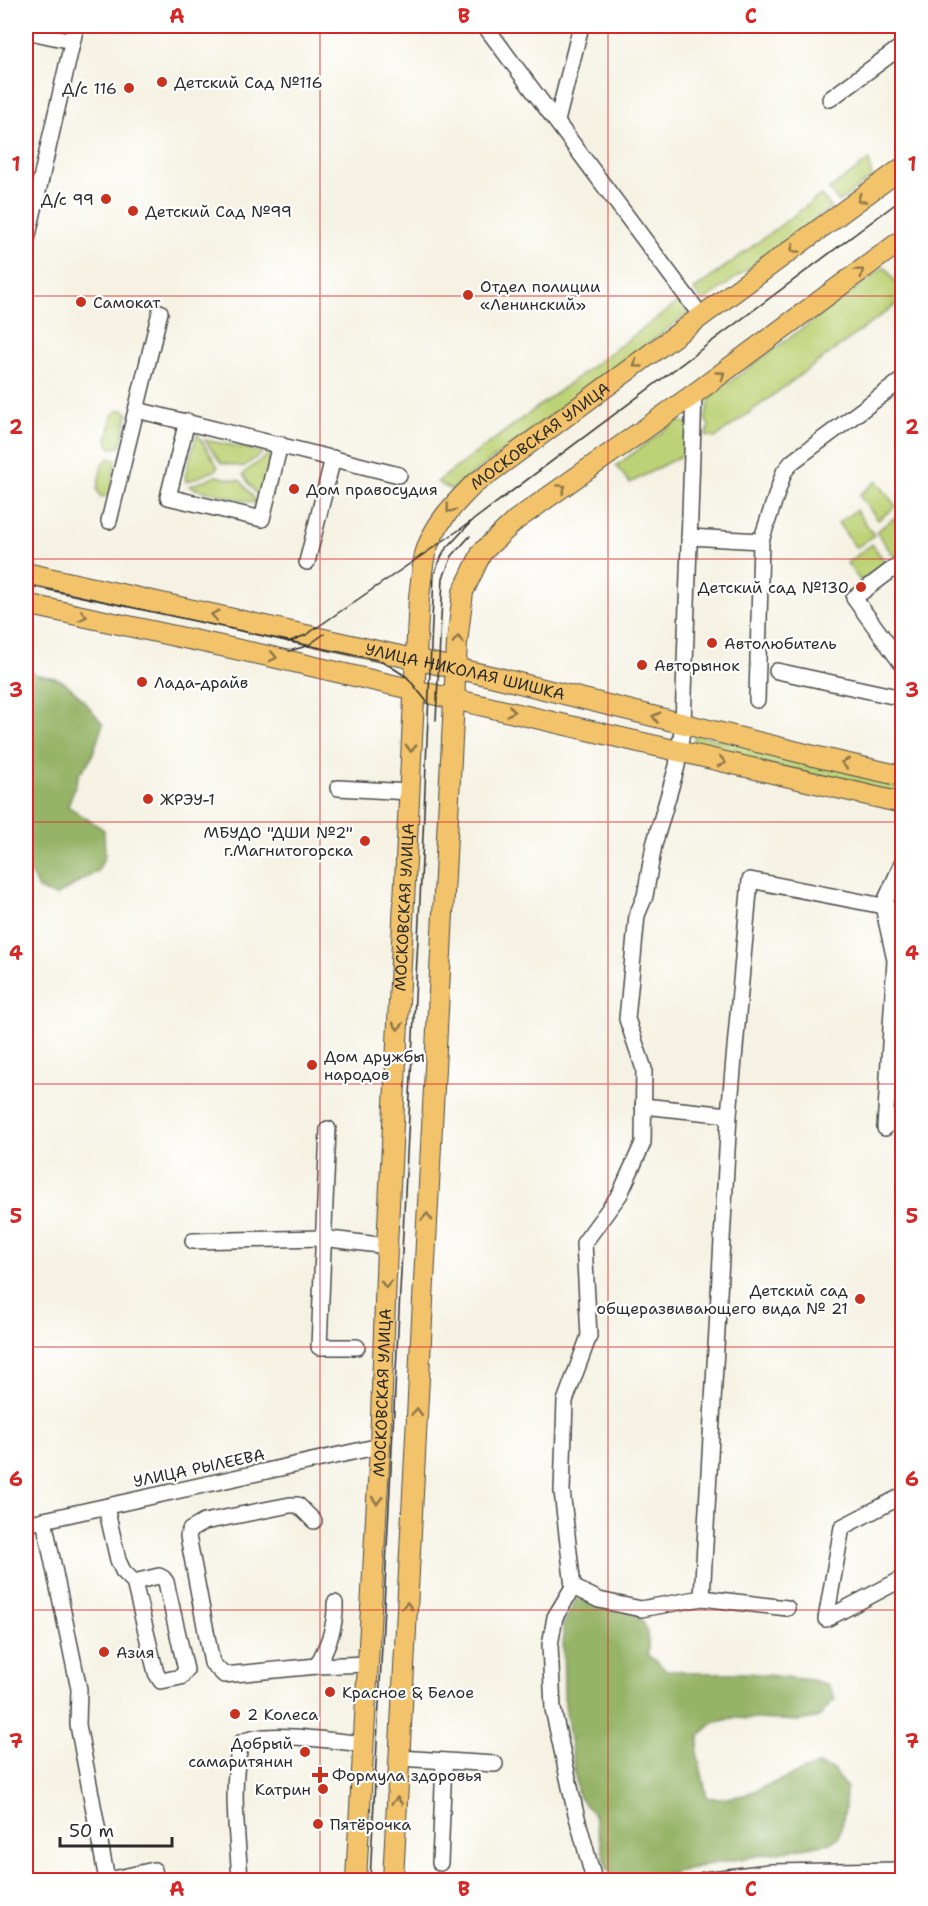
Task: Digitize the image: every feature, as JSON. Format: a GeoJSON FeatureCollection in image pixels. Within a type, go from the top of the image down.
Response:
{"type":"FeatureCollection","features":[{"type":"Feature","properties":{"kind":"main road","name":"МОСКОВСКАЯ УЛИЦА"},"geometry":{"type":"LineString","coordinates":[[356,1881],[380,1446],[387,1246],[418,597],[426,553],[438,525],[473,485],[903,168]]}},
{"type":"Feature","properties":{"kind":"main road"},"geometry":{"type":"LineString","coordinates":[[393,1881],[454,698],[458,629],[463,592],[482,552],[516,520],[694,394],[903,240]]}},
{"type":"Feature","properties":{"kind":"main road","name":"УЛИЦА НИКОЛАЯ ШИШКА"},"geometry":{"type":"LineString","coordinates":[[26,573],[456,668],[903,776]]}},
{"type":"Feature","properties":{"kind":"main road","name":"УЛИЦА НИКОЛАЯ ШИШКА"},"geometry":{"type":"LineString","coordinates":[[26,604],[454,698],[903,803]]}},
{"type":"Feature","properties":{"kind":"street"},"geometry":{"type":"LineString","coordinates":[[26,244],[32,186],[76,26]]}},
{"type":"Feature","properties":{"kind":"street"},"geometry":{"type":"LineString","coordinates":[[485,26],[702,317]]}},
{"type":"Feature","properties":{"kind":"street"},"geometry":{"type":"LineString","coordinates":[[556,122],[581,26]]}},
{"type":"Feature","properties":{"kind":"street"},"geometry":{"type":"LineString","coordinates":[[26,31],[72,41]]}},
{"type":"Feature","properties":{"kind":"street"},"geometry":{"type":"LineString","coordinates":[[830,99],[903,46]]}},
{"type":"Feature","properties":{"kind":"street"},"geometry":{"type":"LineString","coordinates":[[109,520],[160,312]]}},
{"type":"Feature","properties":{"kind":"street"},"geometry":{"type":"LineString","coordinates":[[757,700],[761,542],[784,472],[792,462],[901,384]]}},
{"type":"Feature","properties":{"kind":"street"},"geometry":{"type":"LineString","coordinates":[[594,1881],[575,1810],[553,1709],[550,1645],[555,1617],[573,1587],[562,1491],[565,1401],[589,1336],[584,1243],[620,1194],[643,1143],[644,1069],[627,1019],[637,915],[645,896],[654,844],[680,752],[683,724],[694,394]]}},
{"type":"Feature","properties":{"kind":"street"},"geometry":{"type":"LineString","coordinates":[[137,410],[399,475]]}},
{"type":"Feature","properties":{"kind":"street"},"geometry":{"type":"LineString","coordinates":[[187,422],[168,497],[252,517],[262,519],[280,444]]}},
{"type":"Feature","properties":{"kind":"street"},"geometry":{"type":"LineString","coordinates":[[307,562],[333,458]]}},
{"type":"Feature","properties":{"kind":"street"},"geometry":{"type":"LineString","coordinates":[[689,537],[761,542]]}},
{"type":"Feature","properties":{"kind":"street"},"geometry":{"type":"LineString","coordinates":[[903,562],[854,598],[903,664]]}},
{"type":"Feature","properties":{"kind":"street"},"geometry":{"type":"LineString","coordinates":[[777,671],[903,698]]}},
{"type":"Feature","properties":{"kind":"street"},"geometry":{"type":"LineString","coordinates":[[338,788],[409,792]]}},
{"type":"Feature","properties":{"kind":"street"},"geometry":{"type":"LineString","coordinates":[[885,1128],[895,960],[883,906],[903,864]]}},
{"type":"Feature","properties":{"kind":"street"},"geometry":{"type":"LineString","coordinates":[[702,1599],[729,1115],[750,880],[903,912]]}},
{"type":"Feature","properties":{"kind":"street"},"geometry":{"type":"LineString","coordinates":[[643,1106],[729,1115]]}},
{"type":"Feature","properties":{"kind":"street"},"geometry":{"type":"LineString","coordinates":[[328,1128],[319,1347],[357,1347]]}},
{"type":"Feature","properties":{"kind":"street"},"geometry":{"type":"LineString","coordinates":[[193,1241],[322,1238],[387,1246]]}},
{"type":"Feature","properties":{"kind":"street","name":"УЛИЦА РЫЛЕЕВА"},"geometry":{"type":"LineString","coordinates":[[26,1524],[380,1446]]}},
{"type":"Feature","properties":{"kind":"street"},"geometry":{"type":"LineString","coordinates":[[903,1496],[842,1527],[826,1619],[903,1579]]}},
{"type":"Feature","properties":{"kind":"street"},"geometry":{"type":"LineString","coordinates":[[314,1521],[307,1511],[298,1505],[290,1505],[204,1522],[190,1530],[188,1536],[212,1663],[224,1675],[317,1666],[367,1664]]}},
{"type":"Feature","properties":{"kind":"street"},"geometry":{"type":"LineString","coordinates":[[106,1507],[118,1560],[123,1571],[134,1582],[156,1673],[161,1680],[181,1677],[186,1670],[166,1582],[159,1576],[134,1582]]}},
{"type":"Feature","properties":{"kind":"street"},"geometry":{"type":"LineString","coordinates":[[44,1520],[79,1689],[78,1725],[108,1881],[154,1870],[156,1881]]}},
{"type":"Feature","properties":{"kind":"street"},"geometry":{"type":"LineString","coordinates":[[573,1587],[599,1600],[641,1609],[702,1599],[787,1608]]}},
{"type":"Feature","properties":{"kind":"street"},"geometry":{"type":"LineString","coordinates":[[317,1666],[330,1639],[335,1618],[335,1604]]}},
{"type":"Feature","properties":{"kind":"street"},"geometry":{"type":"LineString","coordinates":[[240,1881],[236,1797],[237,1756],[242,1742],[253,1737],[363,1744]]}},
{"type":"Feature","properties":{"kind":"street"},"geometry":{"type":"LineString","coordinates":[[399,1758],[495,1764]]}},
{"type":"Feature","properties":{"kind":"street"},"geometry":{"type":"LineString","coordinates":[[440,1863],[444,1761]]}},
{"type":"Feature","properties":{"kind":"street"},"geometry":{"type":"LineString","coordinates":[[704,1881],[770,1872],[903,1870]]}},
{"type":"Feature","properties":{"kind":"green space"},"geometry":{"type":"Polygon","coordinates":[[[869,160],[872,177],[839,202],[829,190],[869,160]]]}},
{"type":"Feature","properties":{"kind":"green space"},"geometry":{"type":"Polygon","coordinates":[[[821,195],[831,207],[703,302],[694,290],[821,195]]]}},
{"type":"Feature","properties":{"kind":"green space"},"geometry":{"type":"Polygon","coordinates":[[[885,267],[902,291],[902,300],[715,438],[706,436],[709,426],[705,419],[711,396],[885,267]]]}},
{"type":"Feature","properties":{"kind":"green space"},"geometry":{"type":"Polygon","coordinates":[[[680,301],[689,313],[451,490],[437,482],[680,301]]]}},
{"type":"Feature","properties":{"kind":"green space"},"geometry":{"type":"Polygon","coordinates":[[[119,410],[124,410],[128,414],[120,447],[111,448],[107,441],[112,416],[119,410]]]}},
{"type":"Feature","properties":{"kind":"green space"},"geometry":{"type":"Polygon","coordinates":[[[677,421],[689,425],[686,453],[630,483],[616,466],[677,421]]]}},
{"type":"Feature","properties":{"kind":"green space"},"geometry":{"type":"Polygon","coordinates":[[[197,433],[218,467],[214,471],[186,482],[185,476],[197,433]]]}},
{"type":"Feature","properties":{"kind":"green space"},"geometry":{"type":"Polygon","coordinates":[[[205,440],[264,452],[243,467],[221,463],[205,440]]]}},
{"type":"Feature","properties":{"kind":"green space"},"geometry":{"type":"Polygon","coordinates":[[[272,452],[262,502],[243,475],[272,452]]]}},
{"type":"Feature","properties":{"kind":"green space"},"geometry":{"type":"Polygon","coordinates":[[[109,458],[116,460],[110,495],[101,497],[97,490],[102,464],[109,458]]]}},
{"type":"Feature","properties":{"kind":"green space"},"geometry":{"type":"Polygon","coordinates":[[[216,476],[241,481],[258,504],[189,486],[216,476]]]}},
{"type":"Feature","properties":{"kind":"green space"},"geometry":{"type":"Polygon","coordinates":[[[877,481],[896,506],[878,520],[859,495],[877,481]]]}},
{"type":"Feature","properties":{"kind":"green space"},"geometry":{"type":"Polygon","coordinates":[[[856,510],[874,535],[856,548],[838,523],[856,510]]]}},
{"type":"Feature","properties":{"kind":"green space"},"geometry":{"type":"Polygon","coordinates":[[[894,518],[902,530],[902,550],[894,556],[876,532],[894,518]]]}},
{"type":"Feature","properties":{"kind":"green space"},"geometry":{"type":"Polygon","coordinates":[[[872,544],[886,563],[860,581],[847,563],[872,544]]]}},
{"type":"Feature","properties":{"kind":"green space"},"geometry":{"type":"Polygon","coordinates":[[[26,668],[35,674],[55,678],[65,683],[103,724],[91,759],[79,774],[68,806],[104,830],[105,856],[98,871],[56,896],[38,889],[26,862],[26,668]]]}},
{"type":"Feature","properties":{"kind":"green space"},"geometry":{"type":"Polygon","coordinates":[[[695,734],[902,779],[902,795],[693,749],[695,734]]]}},
{"type":"Feature","properties":{"kind":"green space"},"geometry":{"type":"Polygon","coordinates":[[[576,1599],[615,1605],[634,1613],[641,1619],[646,1629],[648,1655],[667,1670],[693,1673],[749,1673],[811,1680],[828,1685],[835,1699],[819,1717],[800,1721],[733,1718],[713,1723],[700,1735],[697,1752],[707,1797],[719,1799],[744,1795],[817,1765],[834,1770],[846,1788],[845,1809],[839,1837],[830,1843],[705,1865],[646,1880],[616,1880],[607,1869],[594,1815],[578,1796],[564,1697],[563,1626],[576,1599]]]}},
{"type":"Feature","properties":{"kind":"tram line"},"geometry":{"type":"LineString","coordinates":[[288,642],[306,635],[472,521],[902,199]]}},
{"type":"Feature","properties":{"kind":"tram line"},"geometry":{"type":"LineString","coordinates":[[370,1880],[422,860],[434,574],[444,551],[472,521]]}},
{"type":"Feature","properties":{"kind":"tram line"},"geometry":{"type":"LineString","coordinates":[[436,720],[443,578],[452,556],[470,536]]}},
{"type":"Feature","properties":{"kind":"tram line"},"geometry":{"type":"LineString","coordinates":[[26,585],[382,661],[407,677],[428,703]]}},
{"type":"Feature","properties":{"kind":"tram line"},"geometry":{"type":"LineString","coordinates":[[289,651],[307,646],[324,634]]}},
{"type":"Feature","properties":{"kind":"place","name":"Детский Сад №116"},"geometry":{"type":"Point","coordinates":[162,82]}},
{"type":"Feature","properties":{"kind":"place","name":"Д/с 116"},"geometry":{"type":"Point","coordinates":[129,88]}},
{"type":"Feature","properties":{"kind":"place","name":"Д/с 99"},"geometry":{"type":"Point","coordinates":[106,199]}},
{"type":"Feature","properties":{"kind":"place","name":"Детский Сад №99"},"geometry":{"type":"Point","coordinates":[133,211]}},
{"type":"Feature","properties":{"kind":"place","name":"Отдел полиции «Ленинский»"},"geometry":{"type":"Point","coordinates":[468,295]}},
{"type":"Feature","properties":{"kind":"place","name":"Самокат"},"geometry":{"type":"Point","coordinates":[81,302]}},
{"type":"Feature","properties":{"kind":"place","name":"Дом правосудия"},"geometry":{"type":"Point","coordinates":[294,489]}},
{"type":"Feature","properties":{"kind":"place","name":"Детский сад №130"},"geometry":{"type":"Point","coordinates":[861,587]}},
{"type":"Feature","properties":{"kind":"place","name":"Автолюбитель"},"geometry":{"type":"Point","coordinates":[712,643]}},
{"type":"Feature","properties":{"kind":"place","name":"Авторынок"},"geometry":{"type":"Point","coordinates":[642,665]}},
{"type":"Feature","properties":{"kind":"place","name":"Лада-драйв"},"geometry":{"type":"Point","coordinates":[142,682]}},
{"type":"Feature","properties":{"kind":"place","name":"ЖРЭУ-1"},"geometry":{"type":"Point","coordinates":[148,799]}},
{"type":"Feature","properties":{"kind":"place","name":"МБУДО \"ДШИ №2\" г.Магнитогорска"},"geometry":{"type":"Point","coordinates":[365,841]}},
{"type":"Feature","properties":{"kind":"place","name":"Дом дружбы народов"},"geometry":{"type":"Point","coordinates":[312,1065]}},
{"type":"Feature","properties":{"kind":"place","name":"Детский сад общеразвивающего вида № 21"},"geometry":{"type":"Point","coordinates":[860,1299]}},
{"type":"Feature","properties":{"kind":"place","name":"Азия"},"geometry":{"type":"Point","coordinates":[104,1652]}},
{"type":"Feature","properties":{"kind":"place","name":"Красное & Белое"},"geometry":{"type":"Point","coordinates":[330,1692]}},
{"type":"Feature","properties":{"kind":"place","name":"2 Колеса"},"geometry":{"type":"Point","coordinates":[235,1714]}},
{"type":"Feature","properties":{"kind":"place","name":"Добрый самаритянин"},"geometry":{"type":"Point","coordinates":[305,1752]}},
{"type":"Feature","properties":{"kind":"place","name":"Формула здоровья"},"geometry":{"type":"Point","coordinates":[320,1775]}},
{"type":"Feature","properties":{"kind":"place","name":"Катрин"},"geometry":{"type":"Point","coordinates":[323,1789]}},
{"type":"Feature","properties":{"kind":"place","name":"Пятёрочка"},"geometry":{"type":"Point","coordinates":[318,1824]}}]}
